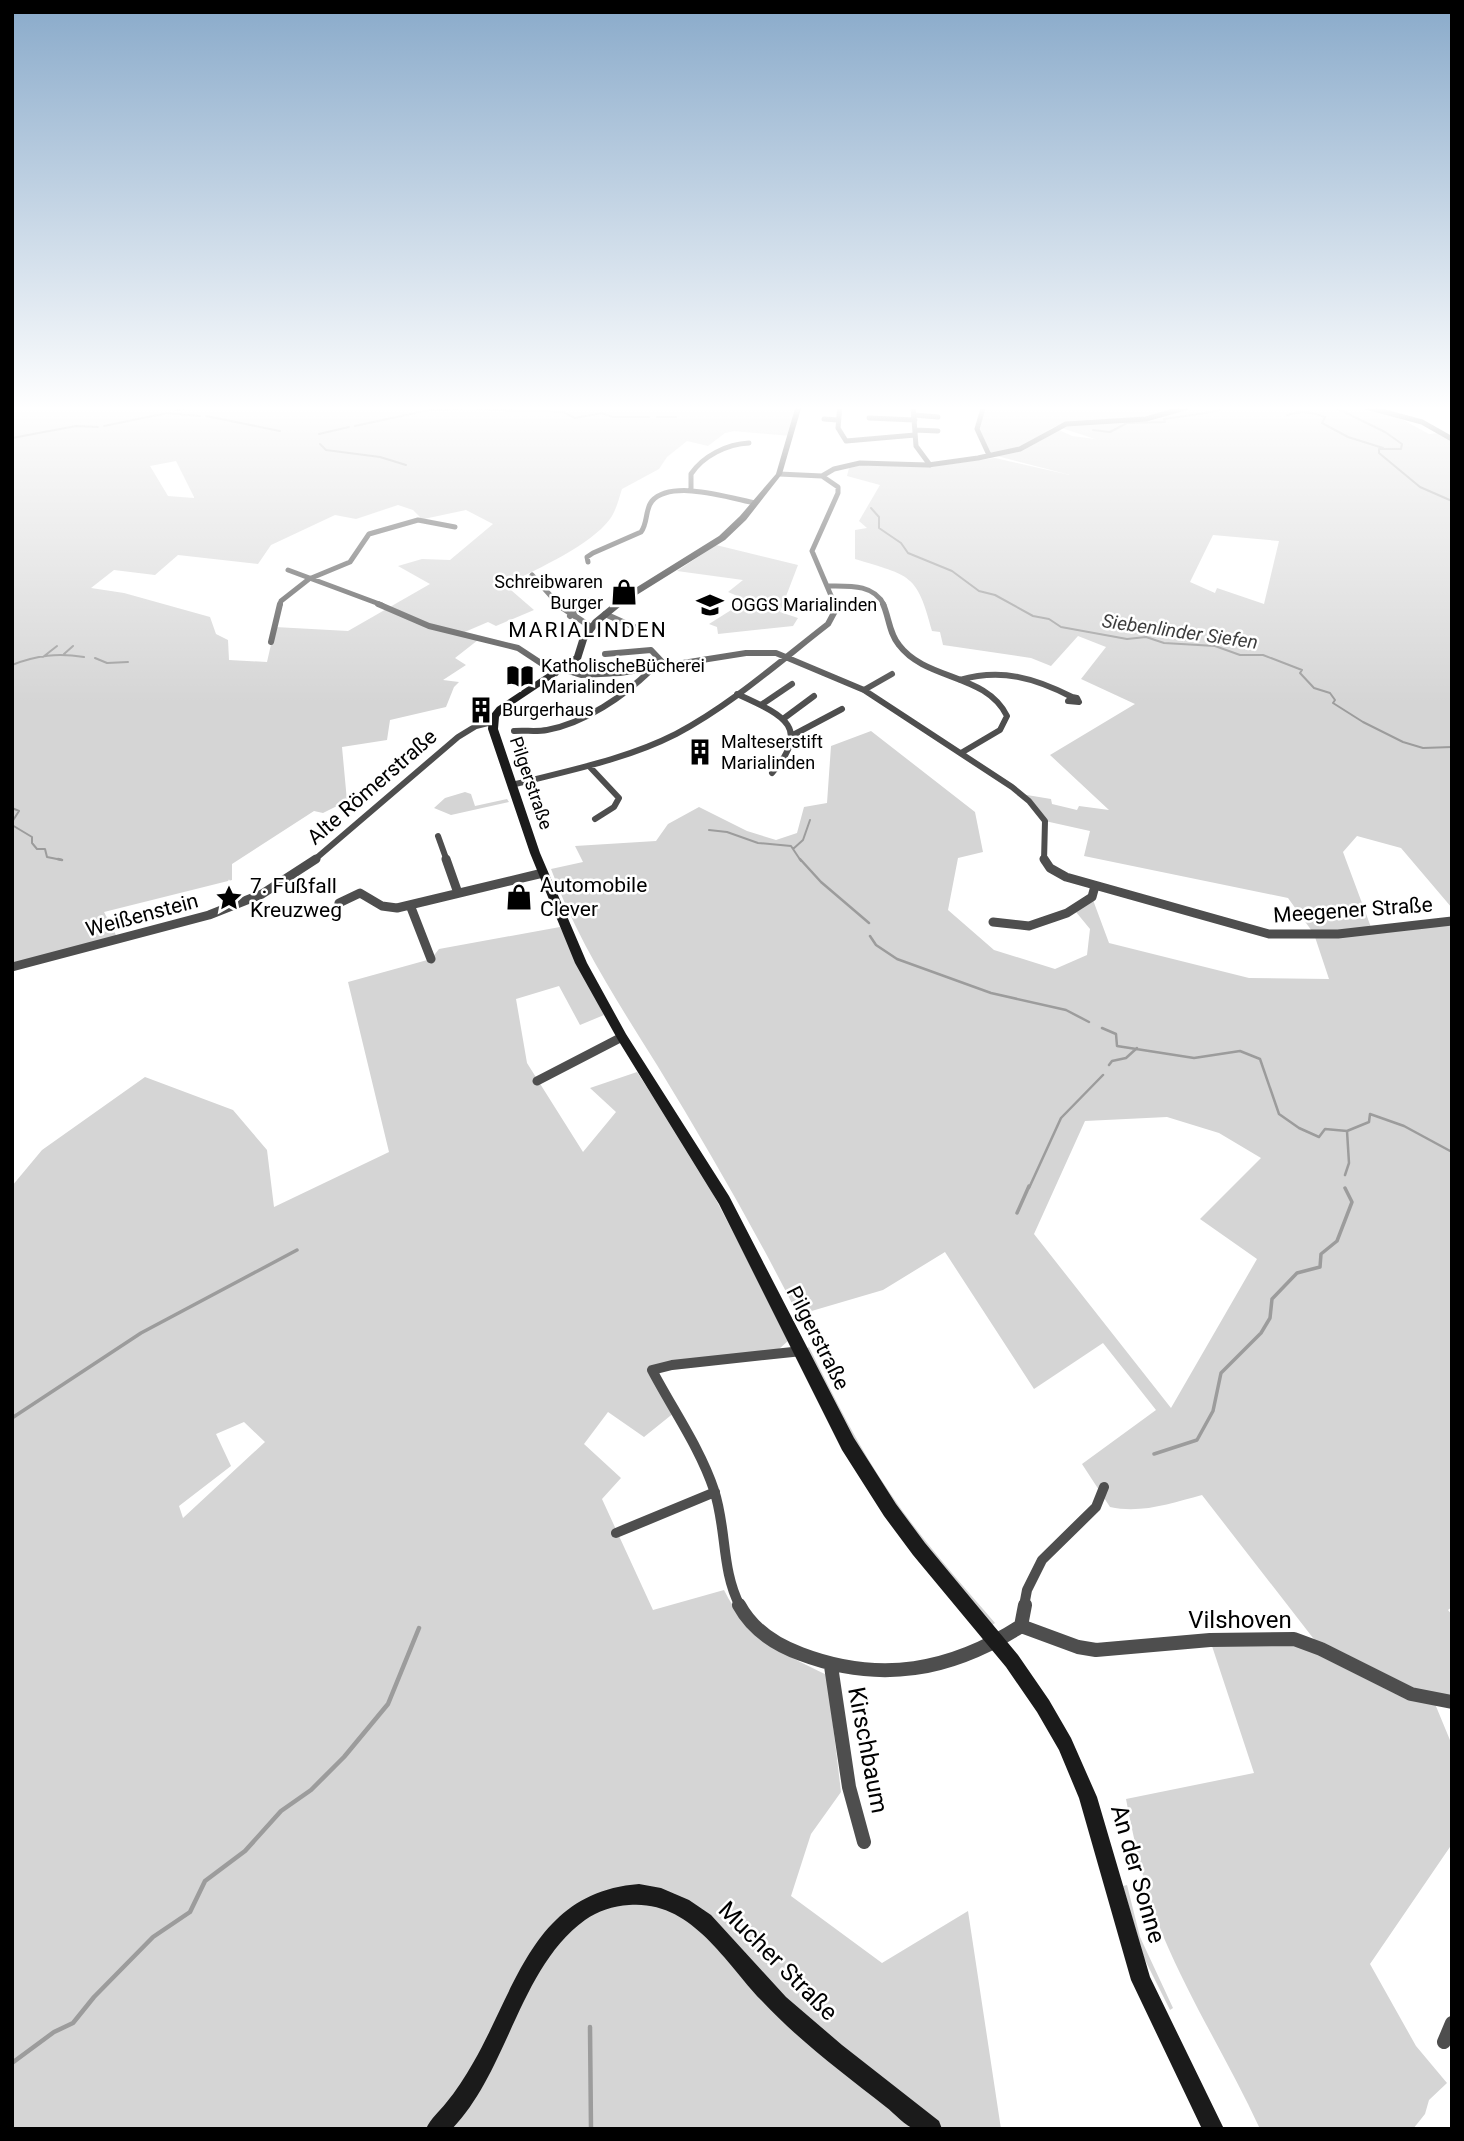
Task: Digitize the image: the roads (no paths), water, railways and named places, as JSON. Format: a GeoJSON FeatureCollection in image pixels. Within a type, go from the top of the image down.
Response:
{"type":"FeatureCollection","features":[{"type":"Feature","properties":{"kind":"main road","name":"Pilgerstraße"},"geometry":{"type":"LineString","coordinates":[[753,505],[722,538],[605,614],[590,627],[578,657],[504,706],[492,722],[543,873],[581,964],[622,1037],[724,1200],[848,1444],[890,1510],[919,1549],[998,1643]]}},
{"type":"Feature","properties":{"kind":"main road","name":"An der Sonne"},"geometry":{"type":"LineString","coordinates":[[998,1643],[1055,1726],[1088,1797],[1141,1980],[1213,2129]]}},
{"type":"Feature","properties":{"kind":"main road","name":"Mucher Straße"},"geometry":{"type":"LineString","coordinates":[[437,2129],[459,2105],[480,2072],[542,1949],[574,1914],[607,1897],[628,1893],[658,1897],[688,1910],[705,1924],[785,2009],[931,2129]]}},
{"type":"Feature","properties":{"kind":"street"},"geometry":{"type":"LineString","coordinates":[[588,562],[587,557],[598,549],[641,532],[647,522],[649,505]]}},
{"type":"Feature","properties":{"kind":"street"},"geometry":{"type":"LineString","coordinates":[[512,785],[628,754],[675,734],[737,694],[832,619],[835,606],[812,551],[833,505]]}},
{"type":"Feature","properties":{"kind":"street"},"geometry":{"type":"LineString","coordinates":[[271,642],[281,601],[309,579],[350,562],[366,536],[418,520],[455,527]]}},
{"type":"Feature","properties":{"kind":"street"},"geometry":{"type":"LineString","coordinates":[[288,569],[361,596],[429,626],[524,651],[559,671]]}},
{"type":"Feature","properties":{"kind":"street"},"geometry":{"type":"LineString","coordinates":[[532,575],[570,616],[590,627]]}},
{"type":"Feature","properties":{"kind":"street"},"geometry":{"type":"LineString","coordinates":[[828,586],[847,585],[878,593],[884,600],[891,632],[898,646],[918,661],[995,697],[1002,703],[1007,716],[1000,730],[961,752]]}},
{"type":"Feature","properties":{"kind":"street"},"geometry":{"type":"LineString","coordinates":[[570,616],[587,600]]}},
{"type":"Feature","properties":{"kind":"street"},"geometry":{"type":"LineString","coordinates":[[605,614],[634,627]]}},
{"type":"Feature","properties":{"kind":"street"},"geometry":{"type":"LineString","coordinates":[[605,654],[646,650],[656,654],[666,666]]}},
{"type":"Feature","properties":{"kind":"street","name":"Meegener Straße"},"geometry":{"type":"LineString","coordinates":[[559,671],[581,675],[652,669],[762,651],[786,657],[864,690],[1021,794],[1042,815],[1047,825],[1042,853],[1046,864],[1060,875],[1094,887],[1269,934],[1293,936],[1384,930],[1452,921]]}},
{"type":"Feature","properties":{"kind":"street"},"geometry":{"type":"LineString","coordinates":[[514,731],[546,730],[569,723],[636,683],[652,669]]}},
{"type":"Feature","properties":{"kind":"street"},"geometry":{"type":"LineString","coordinates":[[864,690],[892,674]]}},
{"type":"Feature","properties":{"kind":"street"},"geometry":{"type":"LineString","coordinates":[[960,680],[985,674],[1021,676],[1055,686],[1072,697]]}},
{"type":"Feature","properties":{"kind":"street"},"geometry":{"type":"LineString","coordinates":[[761,705],[792,684]]}},
{"type":"Feature","properties":{"kind":"street"},"geometry":{"type":"LineString","coordinates":[[737,694],[783,719],[793,735],[791,752],[772,773]]}},
{"type":"Feature","properties":{"kind":"street"},"geometry":{"type":"LineString","coordinates":[[783,719],[814,696]]}},
{"type":"Feature","properties":{"kind":"street"},"geometry":{"type":"LineString","coordinates":[[793,735],[842,709]]}},
{"type":"Feature","properties":{"kind":"street","name":"Alte Römerstraße"},"geometry":{"type":"LineString","coordinates":[[277,884],[334,845],[458,737],[476,726],[492,722]]}},
{"type":"Feature","properties":{"kind":"street"},"geometry":{"type":"LineString","coordinates":[[589,766],[617,792],[619,798],[614,807],[595,819]]}},
{"type":"Feature","properties":{"kind":"street"},"geometry":{"type":"LineString","coordinates":[[438,836],[458,893]]}},
{"type":"Feature","properties":{"kind":"street"},"geometry":{"type":"LineString","coordinates":[[339,903],[360,893],[389,908],[410,905],[543,873]]}},
{"type":"Feature","properties":{"kind":"street","name":"Weißenstein"},"geometry":{"type":"LineString","coordinates":[[12,967],[222,911],[277,884]]}},
{"type":"Feature","properties":{"kind":"street"},"geometry":{"type":"LineString","coordinates":[[993,922],[1020,927],[1057,917],[1093,897],[1094,887]]}},
{"type":"Feature","properties":{"kind":"street"},"geometry":{"type":"LineString","coordinates":[[410,905],[432,959]]}},
{"type":"Feature","properties":{"kind":"street"},"geometry":{"type":"LineString","coordinates":[[537,1081],[622,1037]]}},
{"type":"Feature","properties":{"kind":"street","name":"Kirschbaum"},"geometry":{"type":"LineString","coordinates":[[802,1351],[672,1365],[652,1370],[704,1466],[715,1492],[728,1579],[743,1612],[760,1630],[786,1648],[831,1666],[852,1670],[910,1670],[956,1660],[998,1643]]}},
{"type":"Feature","properties":{"kind":"street"},"geometry":{"type":"LineString","coordinates":[[998,1643],[1021,1626],[1027,1590],[1042,1560],[1096,1507],[1104,1487]]}},
{"type":"Feature","properties":{"kind":"street"},"geometry":{"type":"LineString","coordinates":[[616,1533],[715,1492]]}},
{"type":"Feature","properties":{"kind":"street","name":"Vilshoven"},"geometry":{"type":"LineString","coordinates":[[1021,1626],[1078,1647],[1096,1650],[1210,1640],[1294,1639],[1321,1648],[1411,1694],[1452,1702]]}},
{"type":"Feature","properties":{"kind":"street","name":"Kirschbaum"},"geometry":{"type":"LineString","coordinates":[[831,1666],[849,1787],[863,1842]]}},
{"type":"Feature","properties":{"kind":"street"},"geometry":{"type":"LineString","coordinates":[[1444,2042],[1452,2023]]}},
{"type":"Feature","properties":{"kind":"waterway","name":"Siebenlinder Siefen"},"geometry":{"type":"LineString","coordinates":[[871,508],[879,517],[879,528],[901,543],[908,553],[952,571],[979,591],[995,595],[1033,616],[1049,619],[1061,627],[1127,639],[1146,637],[1164,643],[1215,646],[1240,655],[1263,655],[1302,670],[1300,673],[1314,688],[1330,693],[1335,700],[1333,703],[1403,742],[1423,748],[1452,747]]}},
{"type":"Feature","properties":{"kind":"waterway"},"geometry":{"type":"LineString","coordinates":[[43,657],[57,646]]}},
{"type":"Feature","properties":{"kind":"waterway"},"geometry":{"type":"LineString","coordinates":[[64,654],[73,646]]}},
{"type":"Feature","properties":{"kind":"waterway"},"geometry":{"type":"LineString","coordinates":[[12,665],[43,657]]}},
{"type":"Feature","properties":{"kind":"waterway"},"geometry":{"type":"LineString","coordinates":[[43,657],[84,657]]}},
{"type":"Feature","properties":{"kind":"waterway"},"geometry":{"type":"LineString","coordinates":[[95,658],[107,663],[128,662]]}},
{"type":"Feature","properties":{"kind":"waterway"},"geometry":{"type":"LineString","coordinates":[[12,808],[19,811],[12,822]]}},
{"type":"Feature","properties":{"kind":"waterway"},"geometry":{"type":"LineString","coordinates":[[793,849],[803,840],[810,820]]}},
{"type":"Feature","properties":{"kind":"waterway"},"geometry":{"type":"LineString","coordinates":[[12,825],[32,837],[32,843],[37,849],[45,849],[47,857],[62,860],[58,859]]}},
{"type":"Feature","properties":{"kind":"waterway"},"geometry":{"type":"LineString","coordinates":[[709,830],[727,832],[758,843],[791,846],[793,849]]}},
{"type":"Feature","properties":{"kind":"waterway"},"geometry":{"type":"LineString","coordinates":[[793,849],[801,861]]}},
{"type":"Feature","properties":{"kind":"waterway"},"geometry":{"type":"LineString","coordinates":[[800,859],[821,882],[869,923]]}},
{"type":"Feature","properties":{"kind":"waterway"},"geometry":{"type":"LineString","coordinates":[[870,936],[876,945],[897,959],[991,993],[1066,1010],[1089,1022]]}},
{"type":"Feature","properties":{"kind":"waterway"},"geometry":{"type":"LineString","coordinates":[[1102,1028],[1116,1034],[1117,1046],[1136,1049]]}},
{"type":"Feature","properties":{"kind":"waterway"},"geometry":{"type":"LineString","coordinates":[[1109,1065],[1112,1061],[1126,1058],[1136,1049]]}},
{"type":"Feature","properties":{"kind":"waterway"},"geometry":{"type":"LineString","coordinates":[[1136,1049],[1194,1058],[1240,1051],[1260,1059],[1279,1114],[1299,1128],[1319,1137],[1325,1129],[1347,1131]]}},
{"type":"Feature","properties":{"kind":"waterway"},"geometry":{"type":"LineString","coordinates":[[1029,1188],[1061,1118],[1103,1075]]}},
{"type":"Feature","properties":{"kind":"waterway"},"geometry":{"type":"LineString","coordinates":[[1347,1131],[1369,1122],[1370,1114],[1404,1126],[1452,1152]]}},
{"type":"Feature","properties":{"kind":"waterway"},"geometry":{"type":"LineString","coordinates":[[1345,1175],[1349,1163],[1347,1131]]}},
{"type":"Feature","properties":{"kind":"waterway"},"geometry":{"type":"LineString","coordinates":[[1017,1213],[1029,1186]]}},
{"type":"Feature","properties":{"kind":"waterway"},"geometry":{"type":"LineString","coordinates":[[1154,1454],[1197,1440],[1213,1411],[1221,1373],[1261,1333],[1270,1318],[1272,1299],[1297,1273],[1320,1267],[1321,1254],[1337,1241],[1352,1202],[1345,1188]]}},
{"type":"Feature","properties":{"kind":"waterway"},"geometry":{"type":"LineString","coordinates":[[12,1418],[141,1333],[297,1250]]}},
{"type":"Feature","properties":{"kind":"waterway"},"geometry":{"type":"LineString","coordinates":[[12,2063],[54,2032],[73,2023],[94,1997],[153,1937],[190,1912],[205,1881],[245,1851],[281,1811],[311,1790],[344,1757],[388,1704],[419,1628]]}},
{"type":"Feature","properties":{"kind":"waterway"},"geometry":{"type":"LineString","coordinates":[[590,2027],[591,2129]]}},
{"type":"Feature","properties":{"kind":"place","name":"Schreibwaren Burger"},"geometry":{"type":"Point","coordinates":[624,592]}},
{"type":"Feature","properties":{"kind":"place","name":"OGGS Marialinden"},"geometry":{"type":"Point","coordinates":[710,605]}},
{"type":"Feature","properties":{"kind":"place","name":"KatholischeBücherei Marialinden"},"geometry":{"type":"Point","coordinates":[520,676]}},
{"type":"Feature","properties":{"kind":"place","name":"Burgerhaus"},"geometry":{"type":"Point","coordinates":[481,710]}},
{"type":"Feature","properties":{"kind":"place","name":"Malteserstift Marialinden"},"geometry":{"type":"Point","coordinates":[700,752]}},
{"type":"Feature","properties":{"kind":"place","name":"Automobile Clever"},"geometry":{"type":"Point","coordinates":[519,897]}},
{"type":"Feature","properties":{"kind":"place","name":"7. Fußfall Kreuzweg"},"geometry":{"type":"Point","coordinates":[229,898]}},
{"type":"Feature","properties":{"kind":"district","name":"MARIALINDEN"},"geometry":{"type":"Point","coordinates":[588,630]}}]}
